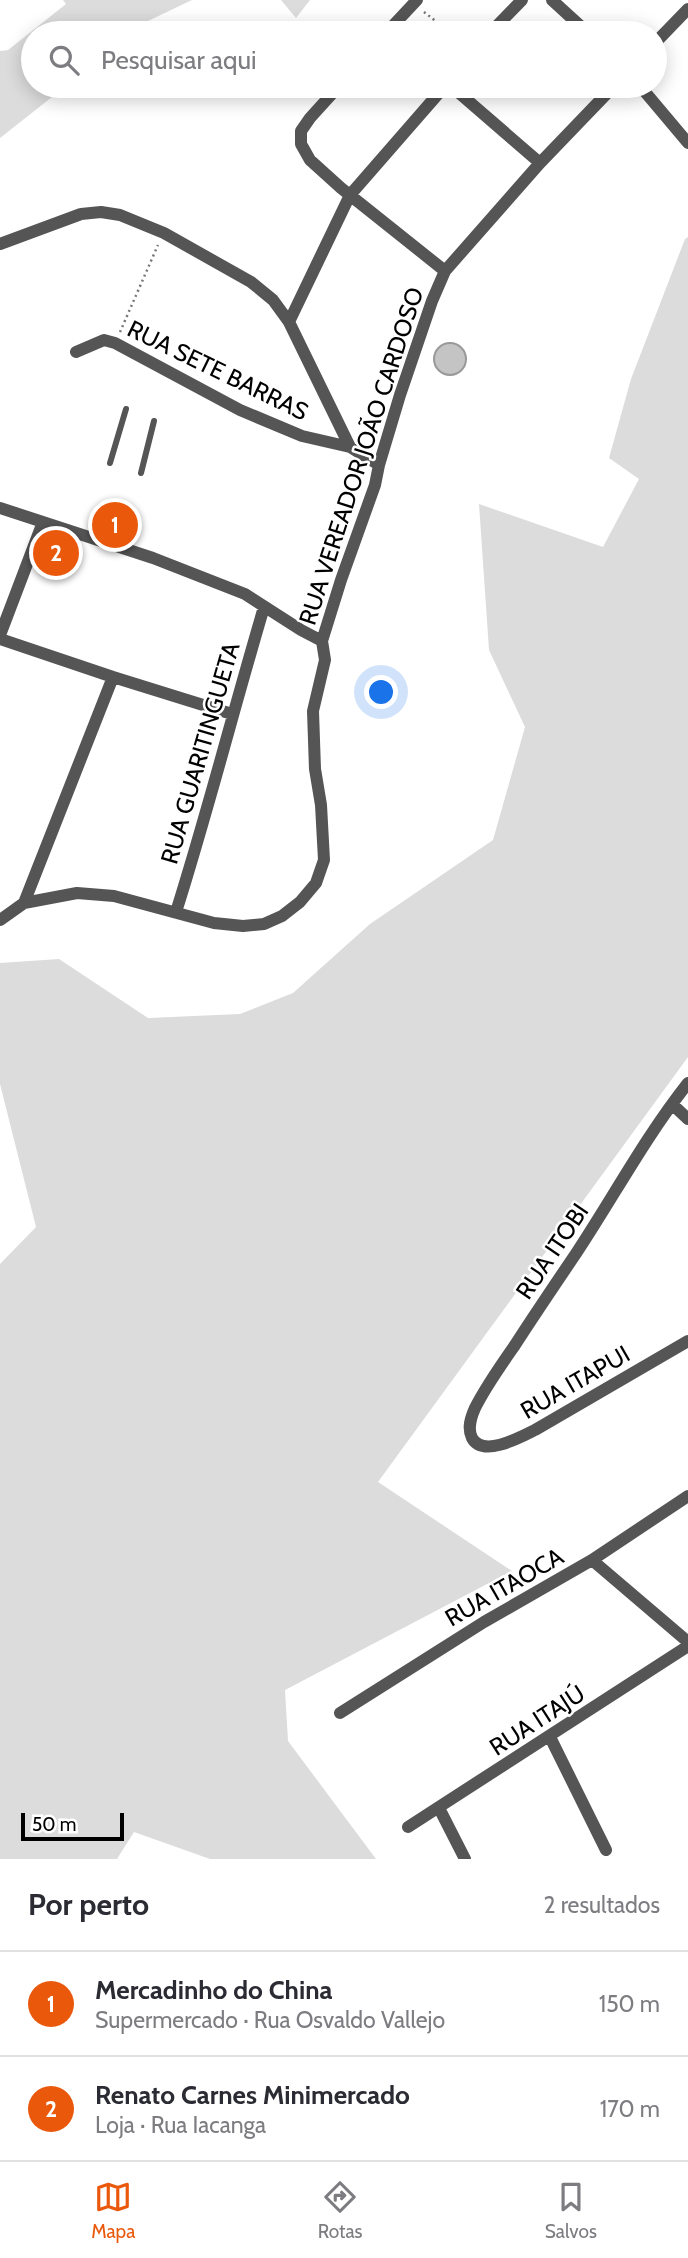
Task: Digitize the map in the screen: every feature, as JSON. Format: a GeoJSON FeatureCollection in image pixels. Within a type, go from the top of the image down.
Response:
{"type":"FeatureCollection","features":[{"type":"Feature","properties":{"kind":"street"},"geometry":{"type":"LineString","coordinates":[[502,21],[522,0]]}},
{"type":"Feature","properties":{"kind":"street"},"geometry":{"type":"LineString","coordinates":[[552,0],[575,21]]}},
{"type":"Feature","properties":{"kind":"street"},"geometry":{"type":"LineString","coordinates":[[397,21],[415,2]]}},
{"type":"Feature","properties":{"kind":"street"},"geometry":{"type":"LineString","coordinates":[[667,31],[688,9]]}},
{"type":"Feature","properties":{"kind":"street"},"geometry":{"type":"LineString","coordinates":[[328,98],[301,131],[301,144],[310,160],[445,271]]}},
{"type":"Feature","properties":{"kind":"street"},"geometry":{"type":"LineString","coordinates":[[289,322],[351,195],[435,98]]}},
{"type":"Feature","properties":{"kind":"street"},"geometry":{"type":"LineString","coordinates":[[465,98],[540,163]]}},
{"type":"Feature","properties":{"kind":"street","name":"RUA VEREADOR JOÃO CARDOSO"},"geometry":{"type":"LineString","coordinates":[[24,902],[77,893],[114,897],[214,923],[243,926],[264,924],[282,916],[300,902],[316,883],[324,860],[324,847],[315,769],[313,712],[325,660],[323,641],[432,301],[445,271],[540,163],[602,98]]}},
{"type":"Feature","properties":{"kind":"street"},"geometry":{"type":"LineString","coordinates":[[650,98],[688,143]]}},
{"type":"Feature","properties":{"kind":"street"},"geometry":{"type":"LineString","coordinates":[[0,244],[81,214],[102,212],[120,215],[164,233],[251,282],[273,300],[289,322],[350,447]]}},
{"type":"Feature","properties":{"kind":"street","name":"RUA SETE BARRAS"},"geometry":{"type":"LineString","coordinates":[[76,352],[104,340],[115,343],[240,410],[302,436],[350,447],[379,465]]}},
{"type":"Feature","properties":{"kind":"street"},"geometry":{"type":"LineString","coordinates":[[0,508],[202,576],[245,594],[323,641]]}},
{"type":"Feature","properties":{"kind":"street"},"geometry":{"type":"LineString","coordinates":[[43,522],[0,637],[113,677],[232,714]]}},
{"type":"Feature","properties":{"kind":"street","name":"RUA GUARITINGUETA"},"geometry":{"type":"LineString","coordinates":[[176,912],[203,827],[232,714],[264,607]]}},
{"type":"Feature","properties":{"kind":"street"},"geometry":{"type":"LineString","coordinates":[[0,920],[24,902],[113,677]]}},
{"type":"Feature","properties":{"kind":"street","name":"RUA ITOBI"},"geometry":{"type":"LineString","coordinates":[[478,1444],[471,1437],[469,1427],[480,1400],[671,1104],[688,1083]]}},
{"type":"Feature","properties":{"kind":"street"},"geometry":{"type":"LineString","coordinates":[[671,1104],[688,1119]]}},
{"type":"Feature","properties":{"kind":"street","name":"RUA ITAPUI"},"geometry":{"type":"LineString","coordinates":[[478,1444],[489,1447],[499,1445],[535,1430],[688,1341]]}},
{"type":"Feature","properties":{"kind":"street","name":"RUA ITAOCA"},"geometry":{"type":"LineString","coordinates":[[340,1713],[484,1622],[592,1560],[688,1496]]}},
{"type":"Feature","properties":{"kind":"street"},"geometry":{"type":"LineString","coordinates":[[592,1560],[688,1644]]}},
{"type":"Feature","properties":{"kind":"street","name":"RUA ITAJÚ"},"geometry":{"type":"LineString","coordinates":[[408,1827],[550,1737],[688,1644]]}},
{"type":"Feature","properties":{"kind":"street"},"geometry":{"type":"LineString","coordinates":[[550,1737],[606,1850]]}},
{"type":"Feature","properties":{"kind":"street"},"geometry":{"type":"LineString","coordinates":[[439,1808],[466,1859]]}},
{"type":"Feature","properties":{"kind":"lane"},"geometry":{"type":"LineString","coordinates":[[110,463],[126,409]]}},
{"type":"Feature","properties":{"kind":"lane"},"geometry":{"type":"LineString","coordinates":[[141,473],[154,421]]}},
{"type":"Feature","properties":{"kind":"path"},"geometry":{"type":"LineString","coordinates":[[415,2],[437,21]]}},
{"type":"Feature","properties":{"kind":"path"},"geometry":{"type":"LineString","coordinates":[[115,343],[164,233]]}},
{"type":"Feature","properties":{"kind":"shaded area"},"geometry":{"type":"Polygon","coordinates":[[[63,0],[192,0],[148,21],[45,21],[66,4],[63,0]]]}},
{"type":"Feature","properties":{"kind":"shaded area"},"geometry":{"type":"Polygon","coordinates":[[[281,0],[310,0],[296,18],[281,0]]]}},
{"type":"Feature","properties":{"kind":"shaded area"},"geometry":{"type":"Polygon","coordinates":[[[21,40],[21,98],[51,98],[0,138],[0,51],[8,50],[21,40]]]}},
{"type":"Feature","properties":{"kind":"shaded area"},"geometry":{"type":"Polygon","coordinates":[[[688,237],[688,1057],[378,1482],[512,1571],[285,1690],[288,1741],[376,1859],[210,1859],[134,1832],[117,1859],[0,1859],[0,1264],[36,1227],[0,1084],[0,963],[59,959],[148,1018],[240,1014],[293,993],[370,924],[493,840],[525,727],[489,650],[479,504],[603,547],[639,479],[609,458],[631,379],[688,237]]]}},
{"type":"Feature","properties":{"kind":"building"},"geometry":{"type":"Polygon","coordinates":[[[450,343],[462,347],[466,359],[462,371],[450,375],[438,371],[434,359],[438,347],[450,343]]]}},
{"type":"Feature","properties":{"kind":"building"},"geometry":{"type":"Polygon","coordinates":[[[46,538],[78,547],[69,570],[38,560],[46,538]]]}},
{"type":"Feature","properties":{"kind":"place","name":"Mercadinho do China"},"geometry":{"type":"Point","coordinates":[115,525]}},
{"type":"Feature","properties":{"kind":"place","name":"Renato Carnes Minimercado"},"geometry":{"type":"Point","coordinates":[56,553]}}]}
